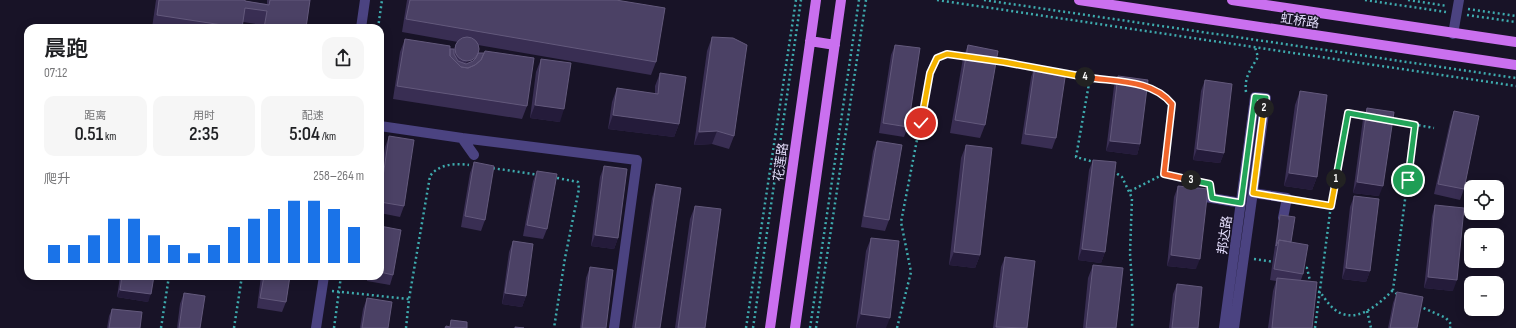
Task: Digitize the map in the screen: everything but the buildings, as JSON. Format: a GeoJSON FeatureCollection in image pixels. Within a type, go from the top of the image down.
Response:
{"type":"FeatureCollection","features":[{"type":"Feature","properties":{"kind":"main road","name":"花莲路"},"geometry":{"type":"LineString","coordinates":[[770,328],[816,0]]}},
{"type":"Feature","properties":{"kind":"main road"},"geometry":{"type":"LineString","coordinates":[[795,328],[841,0]]}},
{"type":"Feature","properties":{"kind":"main road","name":"虹桥路"},"geometry":{"type":"LineString","coordinates":[[1079,0],[1516,65]]}},
{"type":"Feature","properties":{"kind":"main road","name":"虹桥路"},"geometry":{"type":"LineString","coordinates":[[1232,0],[1453,34],[1516,42]]}},
{"type":"Feature","properties":{"kind":"main road"},"geometry":{"type":"LineString","coordinates":[[810,41],[835,45]]}},
{"type":"Feature","properties":{"kind":"street"},"geometry":{"type":"LineString","coordinates":[[362,24],[365,0]]}},
{"type":"Feature","properties":{"kind":"street"},"geometry":{"type":"LineString","coordinates":[[1453,34],[1459,0]]}},
{"type":"Feature","properties":{"kind":"street","name":"邦达路"},"geometry":{"type":"LineString","coordinates":[[1234,328],[1253,193],[1256,97]]}},
{"type":"Feature","properties":{"kind":"street","name":"邦达路"},"geometry":{"type":"LineString","coordinates":[[1224,328],[1256,97]]}},
{"type":"Feature","properties":{"kind":"street"},"geometry":{"type":"LineString","coordinates":[[384,127],[637,160],[614,328]]}},
{"type":"Feature","properties":{"kind":"street"},"geometry":{"type":"LineString","coordinates":[[462,138],[474,155]]}},
{"type":"Feature","properties":{"kind":"street"},"geometry":{"type":"LineString","coordinates":[[1253,193],[1287,198],[1283,218]]}},
{"type":"Feature","properties":{"kind":"street"},"geometry":{"type":"LineString","coordinates":[[1194,195],[1241,203]]}},
{"type":"Feature","properties":{"kind":"street"},"geometry":{"type":"LineString","coordinates":[[316,328],[323,280]]}},
{"type":"Feature","properties":{"kind":"path"},"geometry":{"type":"LineString","coordinates":[[379,24],[382,0]]}},
{"type":"Feature","properties":{"kind":"path"},"geometry":{"type":"LineString","coordinates":[[746,328],[796,0]]}},
{"type":"Feature","properties":{"kind":"path"},"geometry":{"type":"LineString","coordinates":[[753,328],[801,0]]}},
{"type":"Feature","properties":{"kind":"path"},"geometry":{"type":"LineString","coordinates":[[810,328],[858,0]]}},
{"type":"Feature","properties":{"kind":"path"},"geometry":{"type":"LineString","coordinates":[[816,328],[866,0]]}},
{"type":"Feature","properties":{"kind":"path"},"geometry":{"type":"LineString","coordinates":[[937,0],[1516,86]]}},
{"type":"Feature","properties":{"kind":"path"},"geometry":{"type":"LineString","coordinates":[[984,0],[1516,78]]}},
{"type":"Feature","properties":{"kind":"path"},"geometry":{"type":"LineString","coordinates":[[1365,0],[1516,22]]}},
{"type":"Feature","properties":{"kind":"path"},"geometry":{"type":"LineString","coordinates":[[1255,47],[1258,57],[1250,67],[1246,82],[1256,97]]}},
{"type":"Feature","properties":{"kind":"path"},"geometry":{"type":"LineString","coordinates":[[897,328],[911,272],[901,222],[930,73],[937,58],[940,56],[947,54],[968,57]]}},
{"type":"Feature","properties":{"kind":"path"},"geometry":{"type":"LineString","coordinates":[[990,60],[1043,69]]}},
{"type":"Feature","properties":{"kind":"path"},"geometry":{"type":"LineString","coordinates":[[1058,72],[1122,82]]}},
{"type":"Feature","properties":{"kind":"path"},"geometry":{"type":"LineString","coordinates":[[1090,78],[1076,157],[1099,163]]}},
{"type":"Feature","properties":{"kind":"path"},"geometry":{"type":"LineString","coordinates":[[1137,84],[1166,96],[1172,104],[1164,174]]}},
{"type":"Feature","properties":{"kind":"path"},"geometry":{"type":"LineString","coordinates":[[1315,328],[1331,206],[1348,113],[1371,117]]}},
{"type":"Feature","properties":{"kind":"path"},"geometry":{"type":"LineString","coordinates":[[1386,120],[1434,128]]}},
{"type":"Feature","properties":{"kind":"path"},"geometry":{"type":"LineString","coordinates":[[1300,267],[1307,268],[1312,291],[1320,292],[1334,309],[1349,316],[1367,311],[1380,303],[1392,290],[1415,125]]}},
{"type":"Feature","properties":{"kind":"path"},"geometry":{"type":"LineString","coordinates":[[406,328],[409,299],[430,176],[437,169],[455,164],[466,164],[578,182],[554,328]]}},
{"type":"Feature","properties":{"kind":"path"},"geometry":{"type":"LineString","coordinates":[[1112,169],[1122,177],[1130,191],[1132,198],[1130,253],[1133,298],[1132,328]]}},
{"type":"Feature","properties":{"kind":"path"},"geometry":{"type":"LineString","coordinates":[[1130,191],[1164,174],[1210,184],[1212,198]]}},
{"type":"Feature","properties":{"kind":"path"},"geometry":{"type":"LineString","coordinates":[[1287,198],[1331,206]]}},
{"type":"Feature","properties":{"kind":"path"},"geometry":{"type":"LineString","coordinates":[[1244,257],[1280,263]]}},
{"type":"Feature","properties":{"kind":"path"},"geometry":{"type":"LineString","coordinates":[[161,328],[167,280]]}},
{"type":"Feature","properties":{"kind":"path"},"geometry":{"type":"LineString","coordinates":[[234,328],[241,280]]}},
{"type":"Feature","properties":{"kind":"path"},"geometry":{"type":"LineString","coordinates":[[334,328],[340,280]]}},
{"type":"Feature","properties":{"kind":"path"},"geometry":{"type":"LineString","coordinates":[[322,290],[409,299]]}},
{"type":"Feature","properties":{"kind":"path"},"geometry":{"type":"LineString","coordinates":[[1392,290],[1398,295]]}},
{"type":"Feature","properties":{"kind":"path"},"geometry":{"type":"LineString","coordinates":[[1415,304],[1446,318],[1451,324],[1450,328]]}},
{"type":"Feature","properties":{"kind":"path"},"geometry":{"type":"LineString","coordinates":[[1367,311],[1371,328]]}},
{"type":"Feature","properties":{"kind":"route"},"geometry":{"type":"LineString","coordinates":[[921,123],[930,73],[937,58],[947,54],[1004,62],[1090,78],[1137,84],[1150,88],[1166,96],[1172,104],[1164,174],[1210,184],[1212,198],[1241,203],[1255,97],[1266,98],[1253,193],[1331,206],[1348,113],[1415,125],[1408,180]]}}]}
